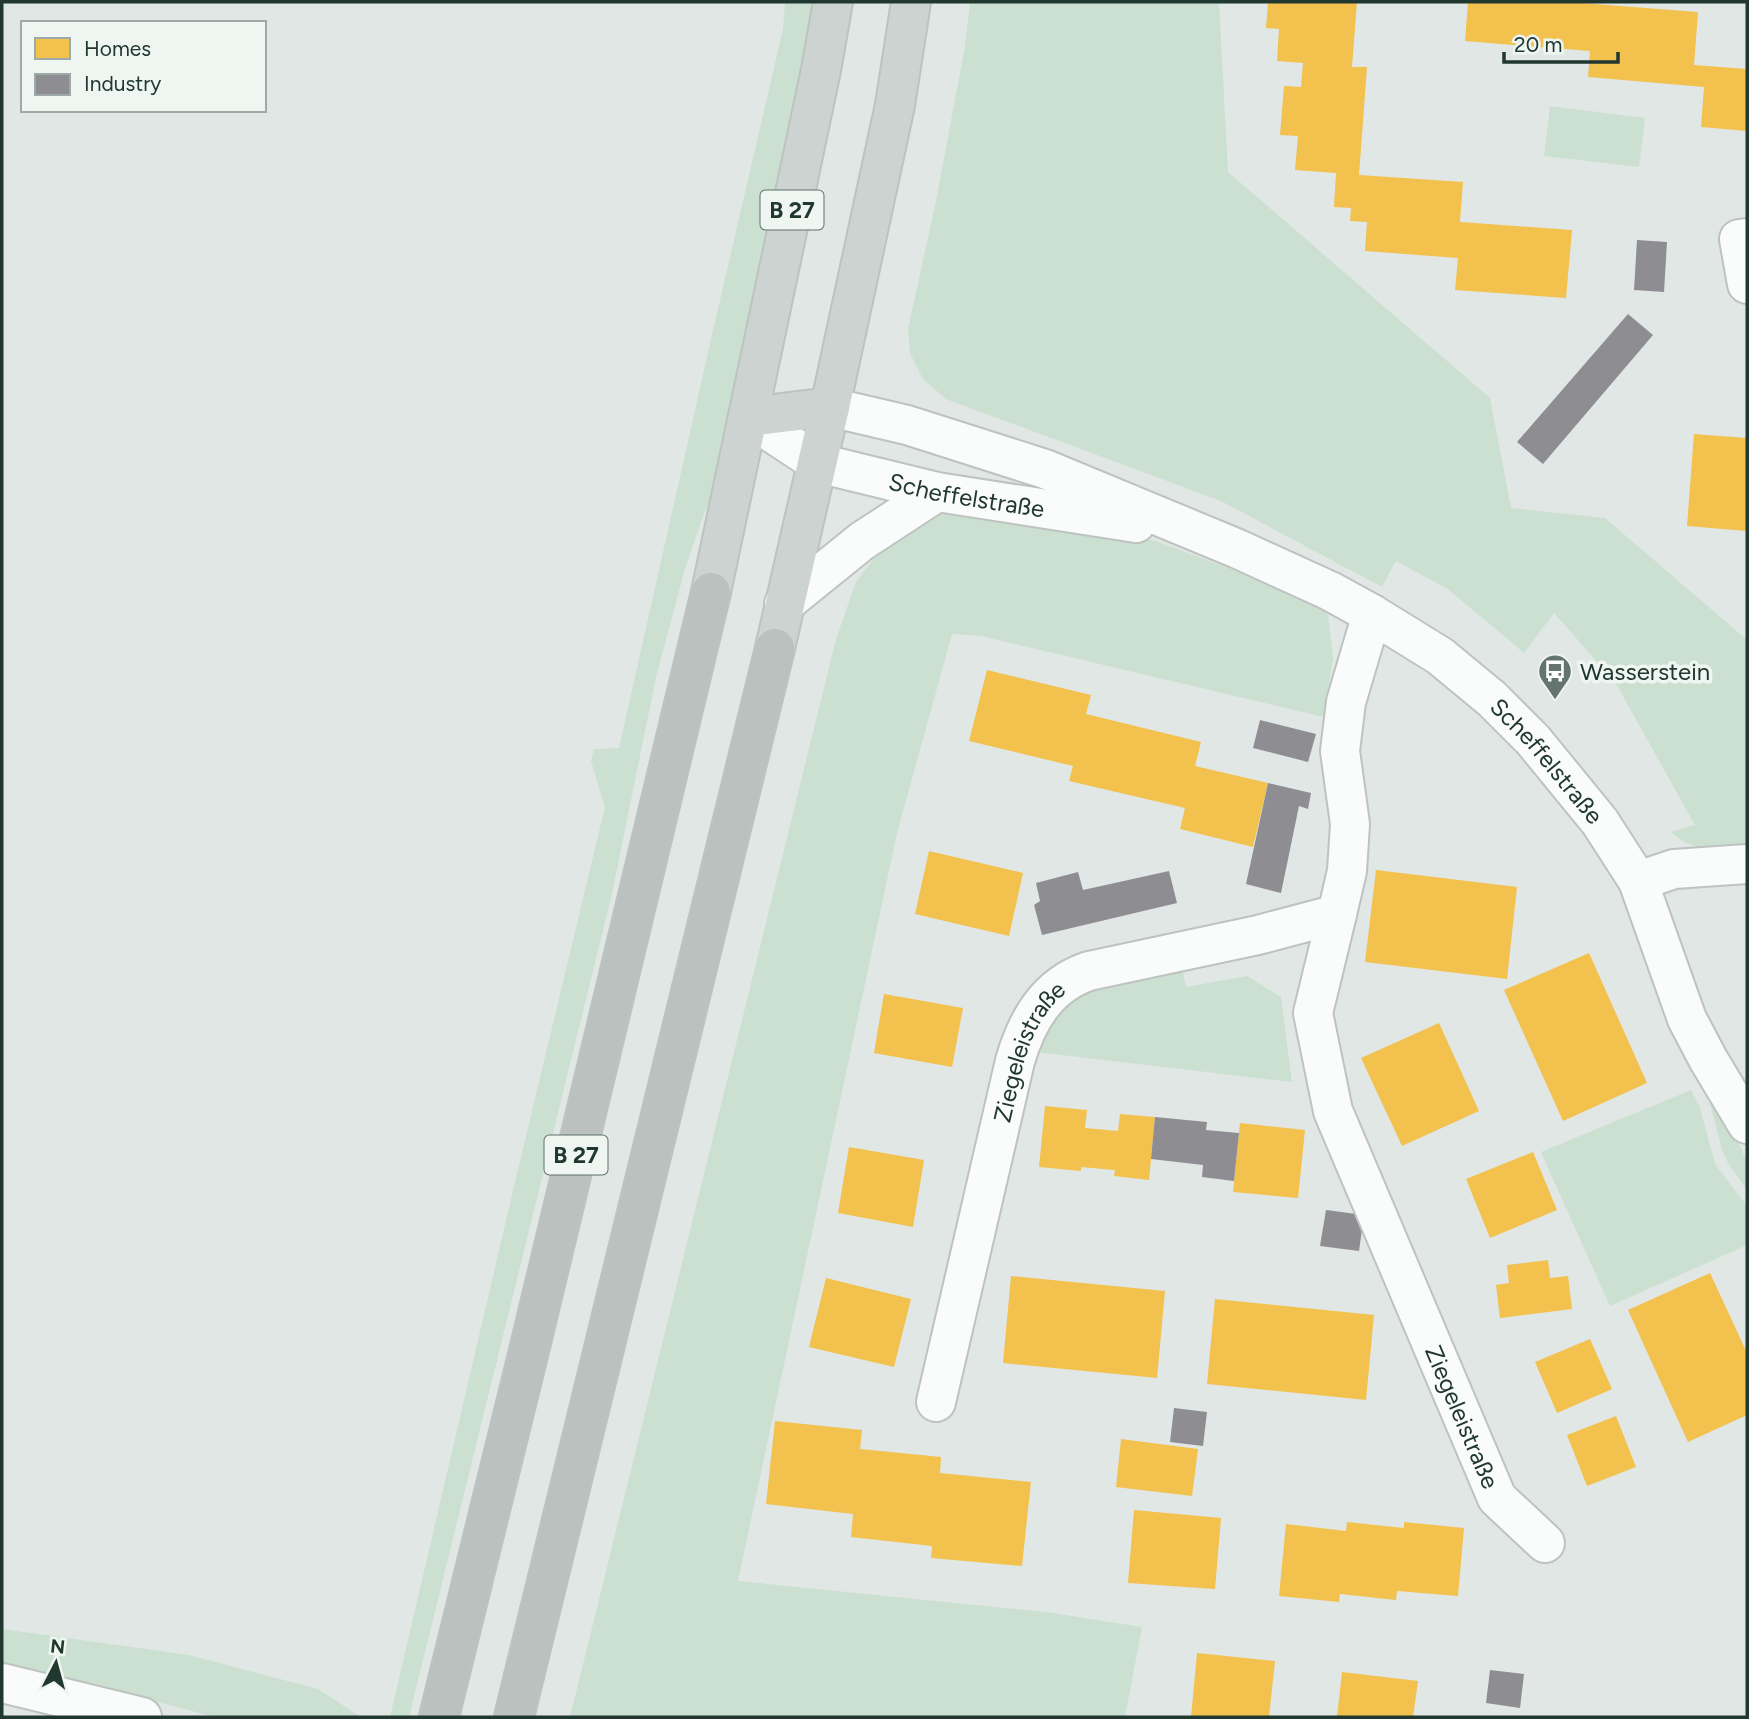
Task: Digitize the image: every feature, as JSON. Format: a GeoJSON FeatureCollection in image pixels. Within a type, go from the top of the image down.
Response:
{"type":"FeatureCollection","features":[{"type":"Feature","properties":{"kind":"highway","name":"B 27"},"geometry":{"type":"LineString","coordinates":[[439,1717],[711,592]]}},
{"type":"Feature","properties":{"kind":"highway"},"geometry":{"type":"LineString","coordinates":[[514,1717],[775,648]]}},
{"type":"Feature","properties":{"kind":"main road","name":"B 27"},"geometry":{"type":"LineString","coordinates":[[711,592],[833,2]]}},
{"type":"Feature","properties":{"kind":"main road"},"geometry":{"type":"LineString","coordinates":[[775,648],[895,105],[911,2]]}},
{"type":"Feature","properties":{"kind":"main road"},"geometry":{"type":"LineString","coordinates":[[748,417],[830,407]]}},
{"type":"Feature","properties":{"kind":"street"},"geometry":{"type":"LineString","coordinates":[[1747,239],[1739,239],[1747,284]]}},
{"type":"Feature","properties":{"kind":"street","name":"Scheffelstraße"},"geometry":{"type":"LineString","coordinates":[[830,407],[908,425],[1045,469],[1201,533],[1307,581],[1372,614],[1440,656],[1517,723],[1600,822],[1638,881],[1687,1019],[1747,1124]]}},
{"type":"Feature","properties":{"kind":"street","name":"Scheffelstraße"},"geometry":{"type":"LineString","coordinates":[[748,417],[818,463],[937,492],[1201,533]]}},
{"type":"Feature","properties":{"kind":"street"},"geometry":{"type":"LineString","coordinates":[[784,604],[862,541],[937,492]]}},
{"type":"Feature","properties":{"kind":"street","name":"Ziegeleistraße"},"geometry":{"type":"LineString","coordinates":[[1372,614],[1346,702],[1340,751],[1350,824],[1347,871],[1313,1013],[1333,1111],[1497,1498],[1545,1543]]}},
{"type":"Feature","properties":{"kind":"street"},"geometry":{"type":"LineString","coordinates":[[1638,881],[1674,869],[1747,864]]}},
{"type":"Feature","properties":{"kind":"street","name":"Ziegeleistraße"},"geometry":{"type":"LineString","coordinates":[[936,1402],[1015,1061],[1025,1031],[1039,1006],[1056,988],[1089,971],[1258,935],[1337,914]]}},
{"type":"Feature","properties":{"kind":"street"},"geometry":{"type":"LineString","coordinates":[[2,1683],[142,1717]]}},
{"type":"Feature","properties":{"kind":"green space"},"geometry":{"type":"Polygon","coordinates":[[[785,2],[814,2],[801,92],[720,473],[685,569],[656,677],[612,894],[409,1717],[390,1717],[605,807],[591,761],[594,749],[619,748],[783,29],[785,2]]]}},
{"type":"Feature","properties":{"kind":"green space"},"geometry":{"type":"Polygon","coordinates":[[[970,2],[1219,2],[1228,172],[1490,398],[1511,508],[1605,518],[1747,640],[1747,848],[1707,849],[1689,844],[1671,832],[1695,825],[1615,682],[1554,613],[1524,653],[1448,589],[1396,561],[1382,587],[1221,501],[946,399],[923,379],[910,353],[908,329],[936,201],[965,46],[970,2]]]}},
{"type":"Feature","properties":{"kind":"green space"},"geometry":{"type":"Polygon","coordinates":[[[1550,106],[1645,118],[1639,167],[1544,156],[1550,106]]]}},
{"type":"Feature","properties":{"kind":"green space"},"geometry":{"type":"Polygon","coordinates":[[[969,508],[1080,525],[1156,541],[1303,596],[1328,615],[1333,658],[1324,717],[981,636],[952,634],[897,833],[738,1581],[1046,1612],[1142,1627],[1125,1717],[570,1717],[836,639],[856,582],[884,545],[926,517],[969,508]]]}},
{"type":"Feature","properties":{"kind":"green space"},"geometry":{"type":"Polygon","coordinates":[[[1182,967],[1186,987],[1247,976],[1281,997],[1292,1082],[1036,1052],[1041,1034],[1068,1002],[1089,989],[1182,967]]]}},
{"type":"Feature","properties":{"kind":"green space"},"geometry":{"type":"Polygon","coordinates":[[[1691,1090],[1700,1108],[1715,1164],[1747,1206],[1747,1245],[1610,1306],[1541,1152],[1691,1090]]]}},
{"type":"Feature","properties":{"kind":"green space"},"geometry":{"type":"Polygon","coordinates":[[[1715,1101],[1730,1124],[1747,1162],[1747,1190],[1722,1150],[1710,1103],[1715,1101]]]}},
{"type":"Feature","properties":{"kind":"green space"},"geometry":{"type":"Polygon","coordinates":[[[2,1629],[189,1655],[318,1689],[361,1717],[215,1717],[88,1684],[2,1667],[2,1629]]]}},
{"type":"Feature","properties":{"kind":"building: Homes"},"geometry":{"type":"Polygon","coordinates":[[[1268,2],[1357,2],[1352,67],[1367,67],[1359,175],[1463,182],[1460,222],[1572,230],[1566,298],[1455,290],[1458,258],[1365,251],[1367,222],[1350,221],[1351,208],[1334,207],[1336,173],[1295,170],[1298,136],[1280,135],[1284,86],[1301,87],[1303,63],[1277,61],[1279,29],[1266,28],[1268,2]]]}},
{"type":"Feature","properties":{"kind":"building: Homes"},"geometry":{"type":"Polygon","coordinates":[[[1468,2],[1569,2],[1698,12],[1694,65],[1747,69],[1747,131],[1701,127],[1704,87],[1588,77],[1590,51],[1465,41],[1468,2]]]}},
{"type":"Feature","properties":{"kind":"building: Homes"},"geometry":{"type":"Polygon","coordinates":[[[1694,434],[1747,438],[1747,531],[1687,526],[1694,434]]]}},
{"type":"Feature","properties":{"kind":"building: Homes"},"geometry":{"type":"Polygon","coordinates":[[[987,670],[1091,695],[1086,714],[1201,742],[1195,766],[1268,783],[1253,847],[1180,829],[1185,808],[1069,781],[1073,766],[969,741],[987,670]]]}},
{"type":"Feature","properties":{"kind":"building: Homes"},"geometry":{"type":"Polygon","coordinates":[[[929,851],[1023,873],[1009,936],[915,914],[929,851]]]}},
{"type":"Feature","properties":{"kind":"building: Homes"},"geometry":{"type":"Polygon","coordinates":[[[1376,870],[1517,887],[1507,979],[1365,962],[1376,870]]]}},
{"type":"Feature","properties":{"kind":"building: Homes"},"geometry":{"type":"Polygon","coordinates":[[[1589,953],[1647,1083],[1563,1121],[1504,990],[1589,953]]]}},
{"type":"Feature","properties":{"kind":"building: Homes"},"geometry":{"type":"Polygon","coordinates":[[[884,994],[963,1008],[952,1067],[874,1053],[884,994]]]}},
{"type":"Feature","properties":{"kind":"building: Homes"},"geometry":{"type":"Polygon","coordinates":[[[1439,1023],[1479,1111],[1402,1146],[1361,1058],[1439,1023]]]}},
{"type":"Feature","properties":{"kind":"building: Homes"},"geometry":{"type":"Polygon","coordinates":[[[1045,1106],[1087,1110],[1085,1128],[1118,1131],[1120,1114],[1155,1117],[1149,1180],[1114,1176],[1115,1170],[1081,1167],[1081,1171],[1039,1167],[1045,1106]]]}},
{"type":"Feature","properties":{"kind":"building: Homes"},"geometry":{"type":"Polygon","coordinates":[[[1240,1123],[1305,1130],[1298,1198],[1233,1192],[1240,1123]]]}},
{"type":"Feature","properties":{"kind":"building: Homes"},"geometry":{"type":"Polygon","coordinates":[[[849,1147],[924,1160],[913,1227],[838,1213],[849,1147]]]}},
{"type":"Feature","properties":{"kind":"building: Homes"},"geometry":{"type":"Polygon","coordinates":[[[1533,1152],[1557,1210],[1490,1238],[1466,1179],[1533,1152]]]}},
{"type":"Feature","properties":{"kind":"building: Homes"},"geometry":{"type":"Polygon","coordinates":[[[1548,1260],[1550,1278],[1568,1276],[1572,1309],[1500,1318],[1496,1285],[1509,1283],[1507,1265],[1548,1260]]]}},
{"type":"Feature","properties":{"kind":"building: Homes"},"geometry":{"type":"Polygon","coordinates":[[[1710,1273],[1747,1353],[1747,1415],[1688,1442],[1628,1310],[1710,1273]]]}},
{"type":"Feature","properties":{"kind":"building: Homes"},"geometry":{"type":"Polygon","coordinates":[[[1011,1276],[1165,1291],[1157,1378],[1003,1363],[1011,1276]]]}},
{"type":"Feature","properties":{"kind":"building: Homes"},"geometry":{"type":"Polygon","coordinates":[[[826,1278],[911,1299],[894,1367],[809,1347],[826,1278]]]}},
{"type":"Feature","properties":{"kind":"building: Homes"},"geometry":{"type":"Polygon","coordinates":[[[1215,1299],[1374,1315],[1366,1400],[1207,1384],[1215,1299]]]}},
{"type":"Feature","properties":{"kind":"building: Homes"},"geometry":{"type":"Polygon","coordinates":[[[1590,1339],[1612,1389],[1557,1413],[1535,1362],[1590,1339]]]}},
{"type":"Feature","properties":{"kind":"building: Homes"},"geometry":{"type":"Polygon","coordinates":[[[1616,1416],[1636,1467],[1587,1486],[1567,1435],[1616,1416]]]}},
{"type":"Feature","properties":{"kind":"building: Homes"},"geometry":{"type":"Polygon","coordinates":[[[775,1421],[862,1430],[860,1449],[941,1457],[940,1473],[1031,1482],[1022,1566],[931,1558],[932,1546],[851,1537],[853,1514],[766,1504],[775,1421]]]}},
{"type":"Feature","properties":{"kind":"building: Homes"},"geometry":{"type":"Polygon","coordinates":[[[1121,1439],[1198,1449],[1192,1496],[1116,1487],[1121,1439]]]}},
{"type":"Feature","properties":{"kind":"building: Homes"},"geometry":{"type":"Polygon","coordinates":[[[1134,1510],[1221,1518],[1215,1589],[1128,1583],[1134,1510]]]}},
{"type":"Feature","properties":{"kind":"building: Homes"},"geometry":{"type":"Polygon","coordinates":[[[1347,1522],[1404,1528],[1404,1522],[1464,1528],[1458,1596],[1397,1591],[1396,1600],[1340,1594],[1339,1602],[1279,1596],[1286,1524],[1346,1531],[1347,1522]]]}},
{"type":"Feature","properties":{"kind":"building: Homes"},"geometry":{"type":"Polygon","coordinates":[[[1197,1653],[1275,1661],[1269,1717],[1191,1717],[1197,1653]]]}},
{"type":"Feature","properties":{"kind":"building: Homes"},"geometry":{"type":"Polygon","coordinates":[[[1342,1672],[1418,1681],[1413,1717],[1337,1717],[1342,1672]]]}},
{"type":"Feature","properties":{"kind":"building: Industry"},"geometry":{"type":"Polygon","coordinates":[[[1637,240],[1667,242],[1664,292],[1634,290],[1637,240]]]}},
{"type":"Feature","properties":{"kind":"building: Industry"},"geometry":{"type":"Polygon","coordinates":[[[1628,314],[1653,335],[1543,464],[1517,442],[1628,314]]]}},
{"type":"Feature","properties":{"kind":"building: Industry"},"geometry":{"type":"Polygon","coordinates":[[[1260,720],[1316,734],[1308,762],[1253,748],[1260,720]]]}},
{"type":"Feature","properties":{"kind":"building: Industry"},"geometry":{"type":"Polygon","coordinates":[[[1268,783],[1311,793],[1308,809],[1299,806],[1281,893],[1246,884],[1268,783]]]}},
{"type":"Feature","properties":{"kind":"building: Industry"},"geometry":{"type":"Polygon","coordinates":[[[1169,871],[1177,903],[1042,935],[1034,905],[1040,901],[1036,883],[1078,872],[1083,890],[1169,871]]]}},
{"type":"Feature","properties":{"kind":"building: Industry"},"geometry":{"type":"Polygon","coordinates":[[[1155,1117],[1207,1122],[1206,1130],[1239,1133],[1234,1181],[1202,1177],[1203,1165],[1151,1159],[1155,1117]]]}},
{"type":"Feature","properties":{"kind":"building: Industry"},"geometry":{"type":"Polygon","coordinates":[[[1326,1210],[1364,1215],[1359,1251],[1320,1246],[1326,1210]]]}},
{"type":"Feature","properties":{"kind":"building: Industry"},"geometry":{"type":"Polygon","coordinates":[[[1174,1408],[1207,1412],[1203,1446],[1170,1442],[1174,1408]]]}},
{"type":"Feature","properties":{"kind":"building: Industry"},"geometry":{"type":"Polygon","coordinates":[[[1490,1670],[1524,1674],[1520,1708],[1486,1703],[1490,1670]]]}},
{"type":"Feature","properties":{"kind":"place","name":"Wasserstein"},"geometry":{"type":"Point","coordinates":[1555,701]}}]}
